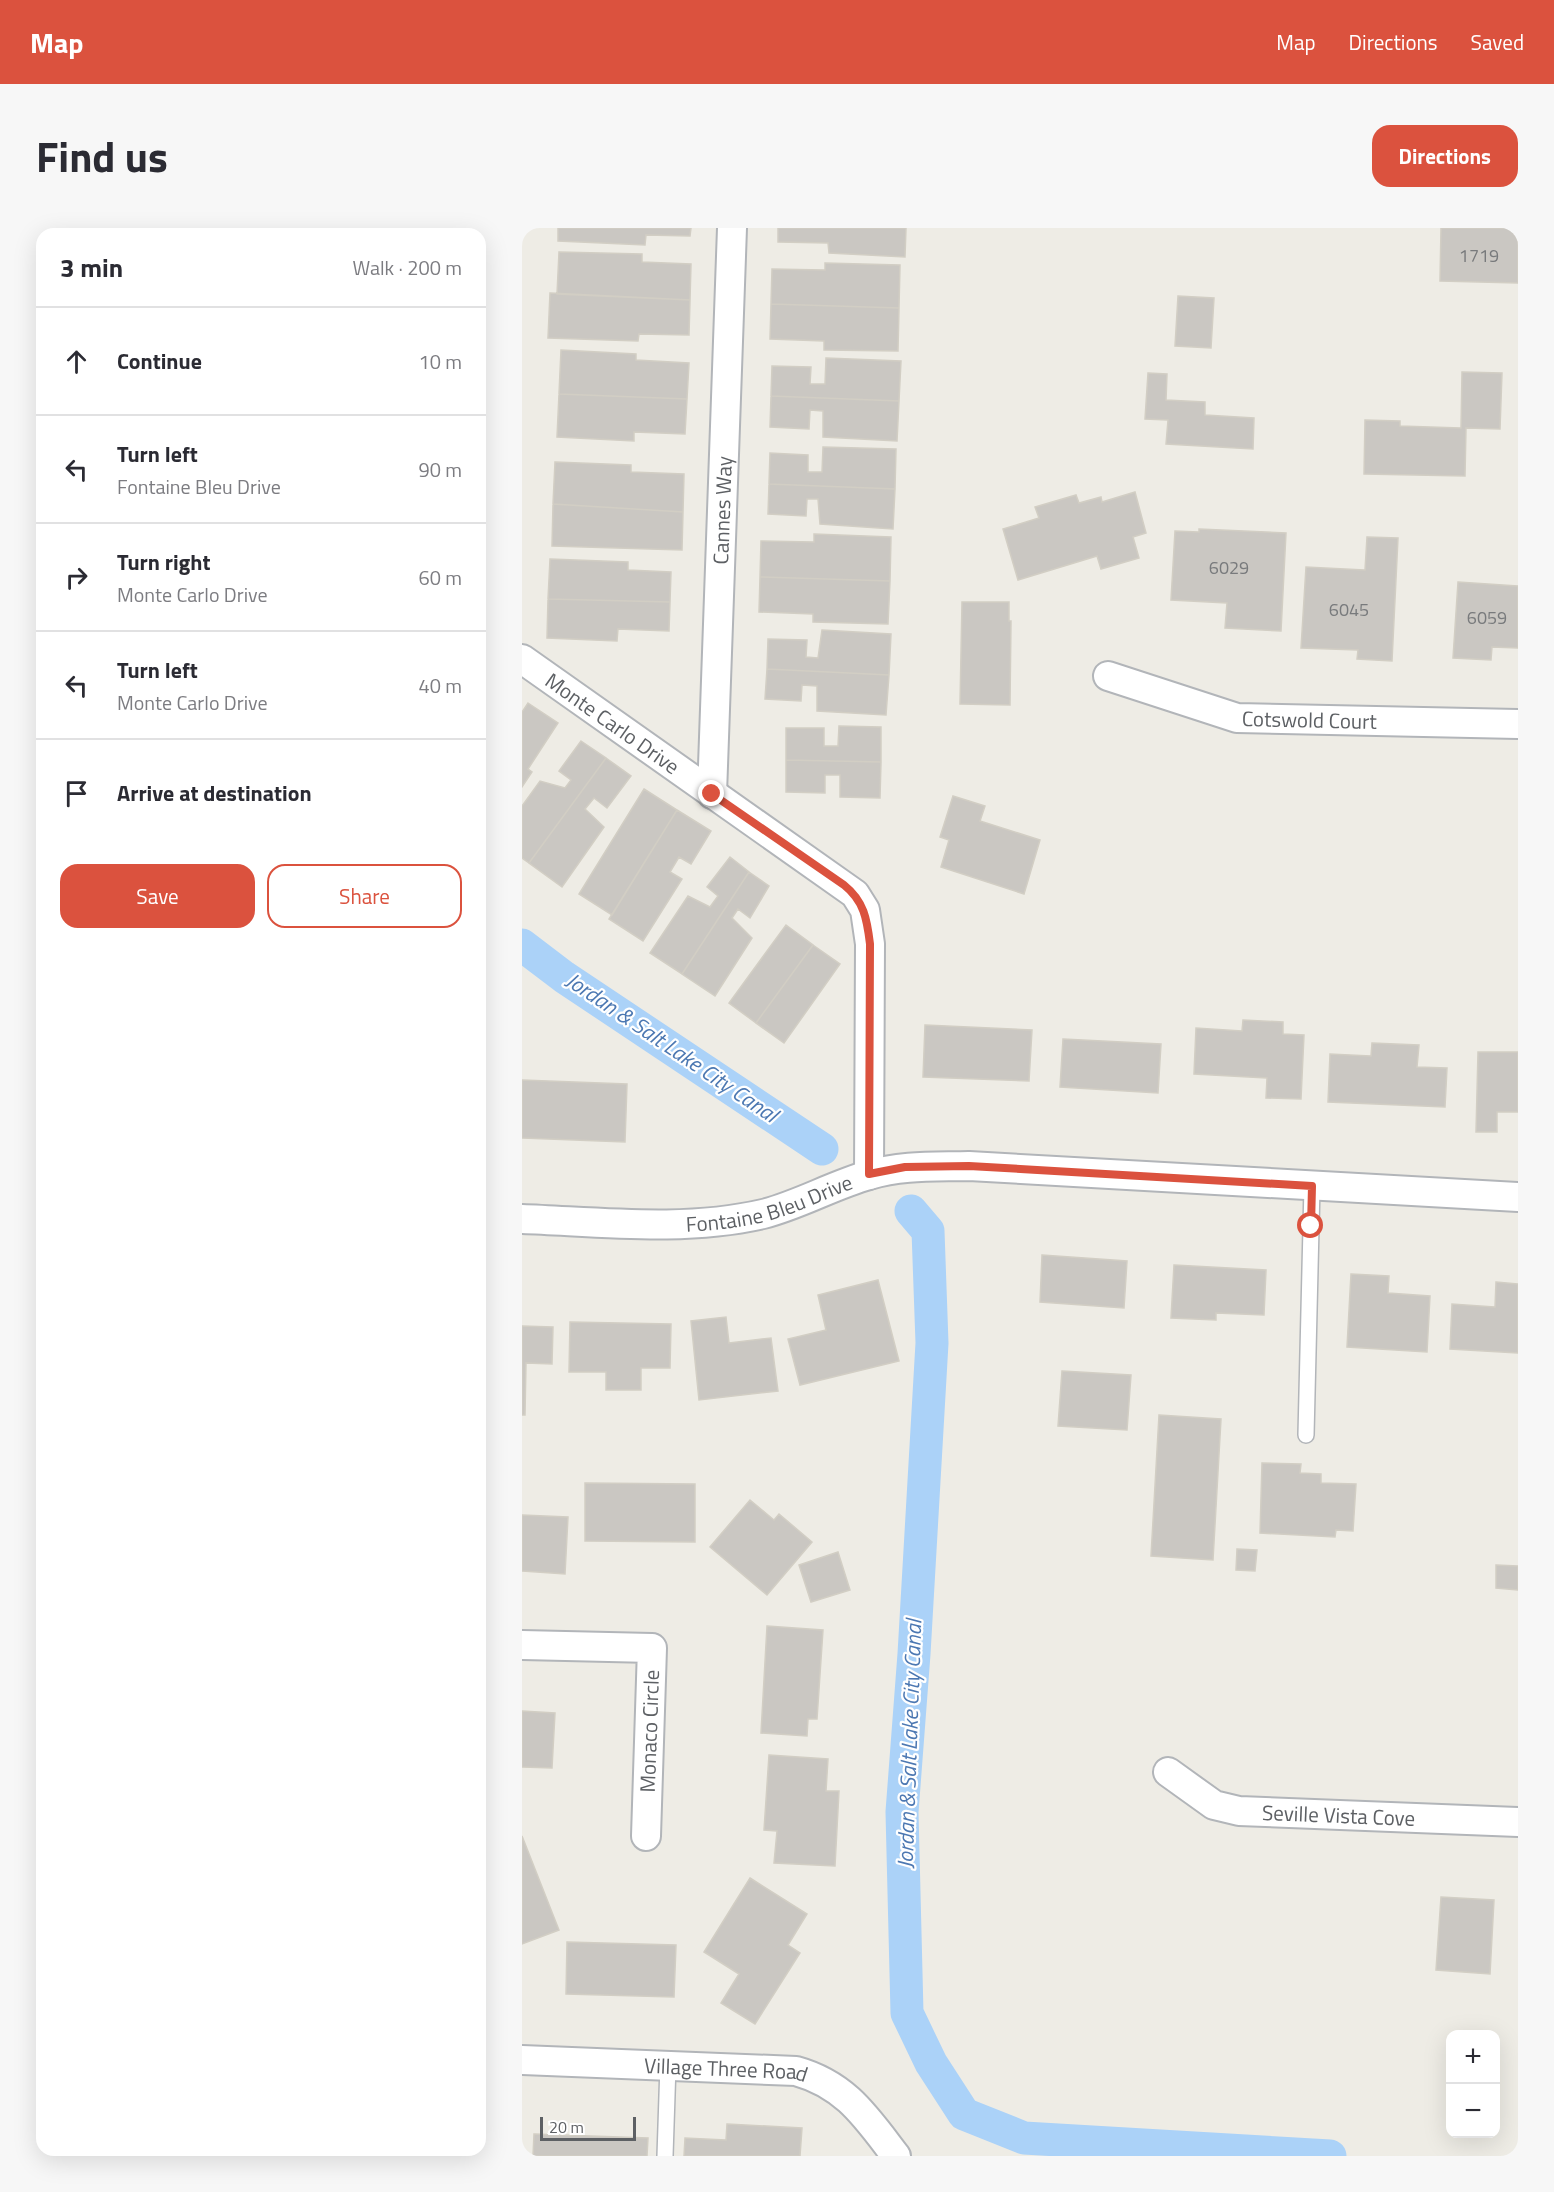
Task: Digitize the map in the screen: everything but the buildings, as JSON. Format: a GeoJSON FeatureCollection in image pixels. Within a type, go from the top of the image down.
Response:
{"type":"FeatureCollection","features":[{"type":"Feature","properties":{"kind":"street","name":"Cannes Way"},"geometry":{"type":"LineString","coordinates":[[712,794],[732,228]]}},
{"type":"Feature","properties":{"kind":"street","name":"Monte Carlo Drive"},"geometry":{"type":"LineString","coordinates":[[522,658],[855,894],[865,910],[870,944],[869,1174]]}},
{"type":"Feature","properties":{"kind":"street","name":"Cotswold Court"},"geometry":{"type":"LineString","coordinates":[[1108,676],[1237,718],[1518,724]]}},
{"type":"Feature","properties":{"kind":"street","name":"Fontaine Bleu Drive"},"geometry":{"type":"LineString","coordinates":[[522,1219],[671,1224],[717,1222],[764,1214],[869,1174],[905,1167],[969,1166],[1518,1197]]}},
{"type":"Feature","properties":{"kind":"street","name":"Monaco Circle"},"geometry":{"type":"LineString","coordinates":[[522,1645],[652,1648],[646,1836]]}},
{"type":"Feature","properties":{"kind":"street","name":"Seville Vista Cove"},"geometry":{"type":"LineString","coordinates":[[1168,1772],[1214,1804],[1239,1811],[1518,1822]]}},
{"type":"Feature","properties":{"kind":"street","name":"Village Three Road"},"geometry":{"type":"LineString","coordinates":[[522,2060],[782,2069],[811,2075],[850,2099],[862,2111],[896,2156]]}},
{"type":"Feature","properties":{"kind":"lane"},"geometry":{"type":"LineString","coordinates":[[1306,1435],[1312,1186]]}},
{"type":"Feature","properties":{"kind":"lane"},"geometry":{"type":"LineString","coordinates":[[665,2156],[668,2065]]}},
{"type":"Feature","properties":{"kind":"waterway","name":"Jordan & Salt Lake City Canal"},"geometry":{"type":"LineString","coordinates":[[522,945],[564,977],[822,1149]]}},
{"type":"Feature","properties":{"kind":"waterway","name":"Jordan & Salt Lake City Canal"},"geometry":{"type":"LineString","coordinates":[[911,1211],[928,1231],[932,1343],[914,1654],[902,1812],[907,2013],[931,2063],[964,2114],[1024,2138],[1330,2156]]}},
{"type":"Feature","properties":{"kind":"route"},"geometry":{"type":"LineString","coordinates":[[712,794],[844,885],[855,894],[865,910],[870,944],[869,1174],[905,1167],[969,1166],[1312,1186],[1311,1226]]}}]}
